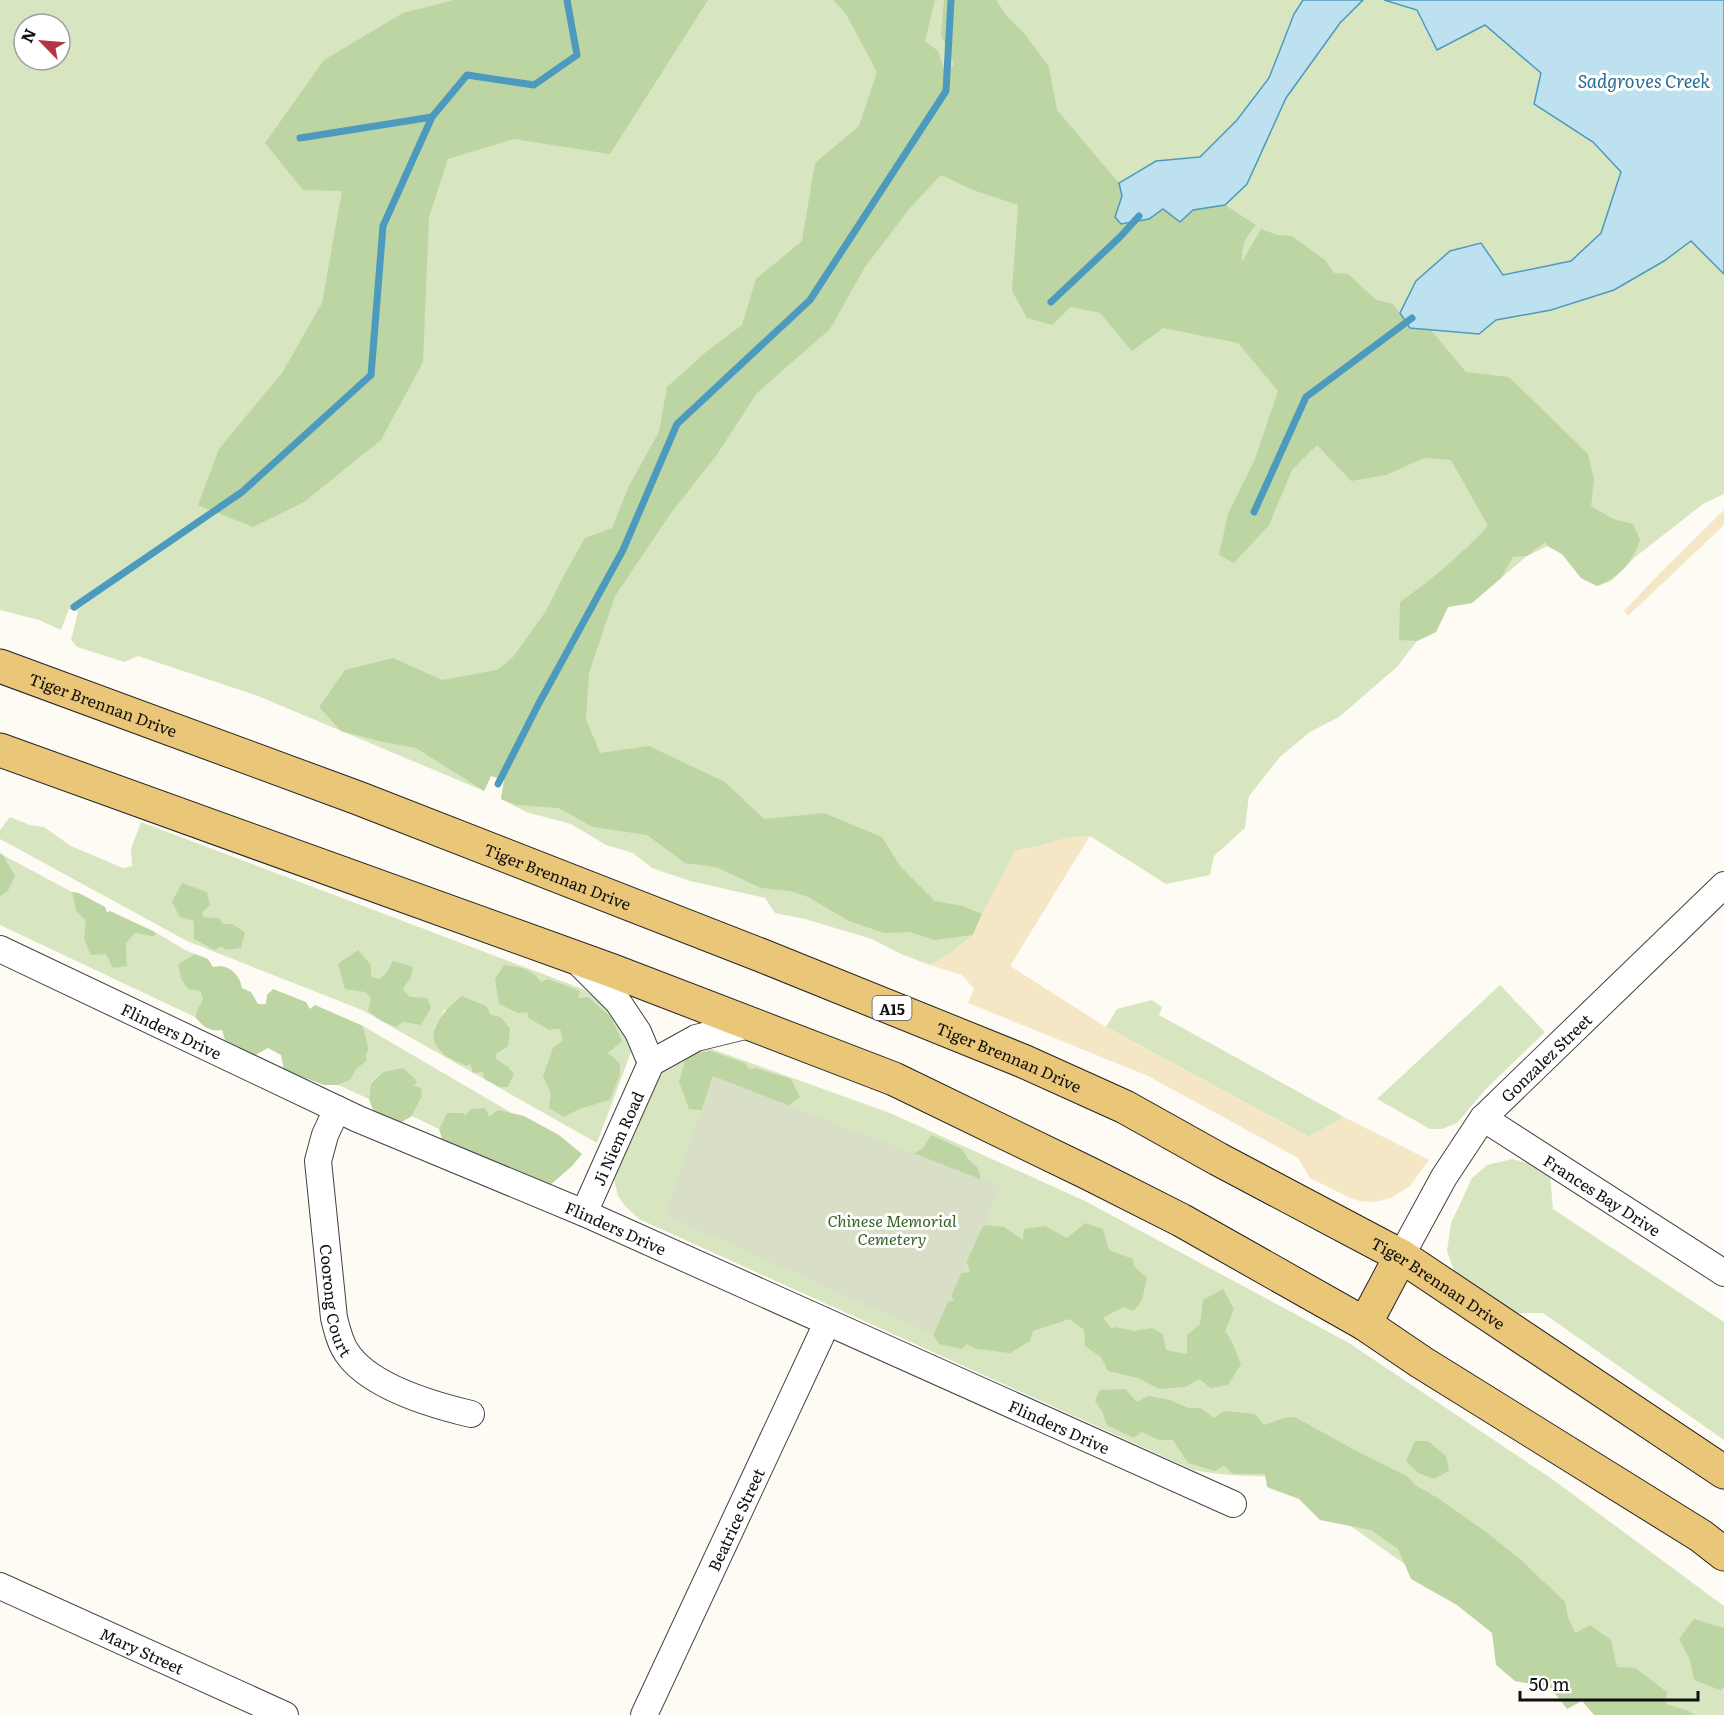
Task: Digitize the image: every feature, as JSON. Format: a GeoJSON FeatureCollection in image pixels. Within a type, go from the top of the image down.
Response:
{"type":"FeatureCollection","features":[{"type":"Feature","properties":{"kind":"main road","name":"Tiger Brennan Drive"},"geometry":{"type":"LineString","coordinates":[[0,666],[358,798],[768,958],[1023,1061],[1125,1107],[1401,1256],[1724,1472]]}},
{"type":"Feature","properties":{"kind":"main road"},"geometry":{"type":"LineString","coordinates":[[0,750],[573,956],[894,1079],[1181,1220],[1365,1324],[1421,1362],[1701,1536],[1724,1554]]}},
{"type":"Feature","properties":{"kind":"main road"},"geometry":{"type":"LineString","coordinates":[[1365,1324],[1401,1256]]}},
{"type":"Feature","properties":{"kind":"street","name":"Gonzalez Street"},"geometry":{"type":"LineString","coordinates":[[1401,1256],[1444,1177],[1483,1118],[1724,885]]}},
{"type":"Feature","properties":{"kind":"street","name":"Flinders Drive"},"geometry":{"type":"LineString","coordinates":[[0,949],[358,1119],[584,1213],[1233,1504]]}},
{"type":"Feature","properties":{"kind":"street"},"geometry":{"type":"LineString","coordinates":[[573,956],[618,1002],[638,1032],[651,1063],[696,1038],[750,1024]]}},
{"type":"Feature","properties":{"kind":"street","name":"Ji Niem Road"},"geometry":{"type":"LineString","coordinates":[[584,1213],[651,1063]]}},
{"type":"Feature","properties":{"kind":"street","name":"Coorong Court"},"geometry":{"type":"LineString","coordinates":[[337,1109],[325,1134],[318,1161],[334,1318],[339,1339],[356,1364],[386,1385],[439,1407],[471,1413]]}},
{"type":"Feature","properties":{"kind":"street","name":"Frances Bay Drive"},"geometry":{"type":"LineString","coordinates":[[1483,1118],[1724,1273]]}},
{"type":"Feature","properties":{"kind":"street","name":"Beatrice Street"},"geometry":{"type":"LineString","coordinates":[[645,1715],[827,1323]]}},
{"type":"Feature","properties":{"kind":"street","name":"Mary Street"},"geometry":{"type":"LineString","coordinates":[[0,1586],[285,1715]]}},
{"type":"Feature","properties":{"kind":"green space"},"geometry":{"type":"Polygon","coordinates":[[[0,0],[1303,0],[1294,14],[1269,78],[1237,120],[1200,157],[1156,161],[1193,210],[1225,205],[1247,183],[1286,98],[1340,23],[1363,0],[1384,0],[1417,10],[1485,24],[1541,73],[1589,138],[1621,172],[1601,233],[1571,261],[1503,275],[1481,243],[1410,328],[1479,334],[1496,320],[1557,309],[1614,290],[1664,261],[1707,229],[1724,253],[1724,494],[1703,504],[1634,558],[1611,581],[1597,586],[1581,578],[1562,554],[1548,546],[1527,556],[1472,603],[1448,607],[1436,632],[1417,641],[1397,667],[1339,717],[1310,732],[1280,757],[1249,796],[1245,828],[1214,856],[1210,875],[1166,884],[1090,836],[1015,851],[973,935],[951,953],[930,965],[901,954],[872,939],[805,919],[775,913],[765,898],[690,881],[652,868],[633,853],[606,845],[571,824],[526,812],[501,799],[504,780],[491,776],[484,791],[258,696],[138,656],[124,662],[77,647],[71,640],[78,612],[69,609],[61,630],[39,620],[0,610],[0,0]]]}},
{"type":"Feature","properties":{"kind":"green space"},"geometry":{"type":"Polygon","coordinates":[[[454,0],[708,0],[610,154],[514,139],[448,159],[429,217],[423,362],[381,440],[304,502],[253,527],[198,505],[219,449],[282,373],[322,303],[342,191],[303,190],[265,143],[324,60],[403,13],[454,0]]]}},
{"type":"Feature","properties":{"kind":"green space"},"geometry":{"type":"Polygon","coordinates":[[[833,0],[935,0],[925,41],[938,51],[945,73],[954,64],[941,35],[944,0],[996,0],[1049,67],[1057,110],[1119,183],[1122,196],[1115,217],[1149,219],[1163,209],[1193,210],[1225,205],[1256,225],[1245,242],[1242,262],[1261,229],[1278,235],[1292,236],[1325,260],[1334,273],[1348,274],[1376,300],[1393,304],[1410,328],[1430,329],[1466,372],[1509,377],[1588,454],[1594,479],[1591,506],[1613,519],[1633,524],[1640,540],[1629,562],[1619,574],[1597,586],[1581,578],[1562,554],[1545,542],[1527,556],[1513,557],[1501,578],[1472,603],[1448,607],[1436,632],[1417,641],[1399,640],[1400,602],[1446,566],[1488,526],[1451,460],[1424,458],[1386,475],[1351,481],[1317,445],[1292,470],[1269,525],[1234,563],[1219,555],[1228,514],[1255,459],[1278,391],[1238,343],[1163,328],[1132,351],[1100,313],[1071,307],[1052,325],[1027,318],[1012,291],[1018,205],[973,190],[941,175],[910,208],[865,267],[830,329],[757,393],[716,456],[671,513],[615,596],[589,673],[586,719],[600,753],[649,746],[725,782],[764,819],[824,813],[882,837],[900,866],[935,901],[962,906],[982,914],[973,935],[935,940],[909,932],[884,933],[849,921],[808,897],[790,891],[761,888],[716,867],[685,863],[647,835],[593,827],[558,808],[517,805],[501,799],[504,780],[491,776],[484,791],[416,748],[341,731],[319,707],[345,670],[393,658],[442,680],[497,670],[513,657],[546,611],[585,538],[612,528],[629,486],[659,432],[667,387],[706,352],[742,325],[756,279],[802,241],[815,163],[859,126],[877,72],[846,14],[833,0]]]}},
{"type":"Feature","properties":{"kind":"green space"},"geometry":{"type":"Polygon","coordinates":[[[10,817],[30,825],[44,827],[71,846],[123,868],[132,866],[131,849],[141,822],[585,990],[615,1016],[633,1047],[597,1143],[473,1073],[362,1010],[187,941],[0,839],[0,830],[10,817]],[[202,914],[194,921],[194,939],[223,925],[218,918],[204,917],[202,914]],[[504,965],[529,1011],[529,1018],[549,1030],[560,1029],[562,1041],[553,1049],[564,1117],[580,1109],[610,1100],[620,1075],[620,1063],[608,1053],[577,998],[580,991],[541,982],[525,969],[504,965]],[[387,972],[379,979],[371,976],[365,992],[371,999],[410,997],[403,989],[411,977],[387,972]],[[445,1009],[434,1027],[435,1042],[441,1053],[470,1064],[473,1073],[507,1066],[496,1060],[496,1054],[445,1009]]]}},
{"type":"Feature","properties":{"kind":"green space"},"geometry":{"type":"Polygon","coordinates":[[[0,853],[15,876],[8,891],[0,897],[0,853]]]}},
{"type":"Feature","properties":{"kind":"green space"},"geometry":{"type":"Polygon","coordinates":[[[3,855],[72,892],[76,911],[87,920],[84,939],[127,966],[126,942],[135,933],[155,937],[155,932],[195,954],[178,964],[181,979],[188,989],[200,990],[203,999],[195,1017],[0,925],[0,897],[8,891],[14,876],[3,855]]]}},
{"type":"Feature","properties":{"kind":"green space"},"geometry":{"type":"Polygon","coordinates":[[[182,883],[207,892],[210,905],[202,913],[204,917],[219,918],[223,924],[232,924],[245,932],[241,948],[225,950],[222,946],[215,950],[194,939],[194,921],[180,917],[172,902],[182,883]]]}},
{"type":"Feature","properties":{"kind":"green space"},"geometry":{"type":"Polygon","coordinates":[[[72,892],[79,893],[105,907],[107,912],[110,911],[155,932],[155,937],[135,933],[126,943],[127,966],[113,968],[106,954],[91,955],[84,939],[86,920],[76,911],[72,892]]]}},
{"type":"Feature","properties":{"kind":"green space"},"geometry":{"type":"Polygon","coordinates":[[[358,950],[371,965],[371,976],[379,979],[387,972],[393,961],[413,967],[411,977],[403,989],[410,997],[427,998],[431,1008],[421,1025],[403,1022],[396,1027],[382,1021],[368,1011],[371,999],[365,992],[345,989],[338,964],[358,950]]]}},
{"type":"Feature","properties":{"kind":"green space"},"geometry":{"type":"Polygon","coordinates":[[[195,954],[208,959],[213,967],[228,968],[236,974],[242,988],[251,992],[258,1004],[266,1004],[267,995],[273,989],[306,1002],[310,1009],[315,1005],[363,1026],[369,1051],[366,1053],[367,1061],[357,1068],[350,1080],[338,1085],[324,1085],[284,1070],[281,1055],[268,1048],[255,1055],[225,1040],[222,1030],[207,1028],[195,1017],[203,999],[200,991],[188,989],[181,979],[178,964],[195,954]]]}},
{"type":"Feature","properties":{"kind":"green space"},"geometry":{"type":"Polygon","coordinates":[[[504,965],[525,969],[541,982],[548,979],[580,991],[578,998],[588,997],[611,1017],[622,1041],[608,1053],[620,1063],[620,1075],[610,1100],[580,1109],[564,1117],[549,1108],[551,1094],[543,1076],[553,1048],[562,1041],[560,1029],[549,1030],[528,1018],[528,1012],[518,1013],[499,1004],[495,979],[504,965]]]}},
{"type":"Feature","properties":{"kind":"green space"},"geometry":{"type":"Polygon","coordinates":[[[1500,985],[1545,1032],[1485,1090],[1457,1123],[1442,1129],[1430,1129],[1377,1099],[1500,985]]]}},
{"type":"Feature","properties":{"kind":"green space"},"geometry":{"type":"Polygon","coordinates":[[[462,996],[486,1006],[491,1015],[501,1017],[510,1029],[508,1046],[496,1054],[496,1059],[514,1074],[508,1087],[499,1087],[485,1079],[482,1072],[473,1073],[470,1064],[467,1066],[446,1056],[436,1044],[434,1036],[438,1021],[462,996]]]}},
{"type":"Feature","properties":{"kind":"green space"},"geometry":{"type":"Polygon","coordinates":[[[1152,1000],[1162,1007],[1159,1015],[1344,1117],[1309,1137],[1106,1027],[1117,1009],[1152,1000]]]}},
{"type":"Feature","properties":{"kind":"green space"},"geometry":{"type":"Polygon","coordinates":[[[363,1026],[515,1115],[498,1110],[488,1116],[448,1113],[439,1129],[412,1116],[422,1096],[414,1086],[383,1072],[371,1082],[369,1099],[338,1085],[350,1080],[357,1068],[367,1061],[366,1053],[369,1051],[363,1026]]]}},
{"type":"Feature","properties":{"kind":"green space"},"geometry":{"type":"Polygon","coordinates":[[[694,1049],[712,1049],[890,1113],[1085,1201],[1349,1343],[1552,1479],[1724,1606],[1724,1715],[1619,1715],[1281,1477],[1226,1475],[1193,1470],[639,1219],[618,1196],[614,1179],[617,1161],[660,1068],[694,1049]]]}},
{"type":"Feature","properties":{"kind":"green space"},"geometry":{"type":"Polygon","coordinates":[[[710,1051],[745,1063],[749,1069],[756,1068],[791,1079],[800,1097],[773,1118],[689,1109],[679,1082],[687,1054],[710,1051]]]}},
{"type":"Feature","properties":{"kind":"green space"},"geometry":{"type":"Polygon","coordinates":[[[403,1068],[417,1081],[414,1086],[421,1088],[422,1096],[412,1116],[397,1125],[375,1116],[369,1099],[371,1083],[383,1072],[403,1068]]]}},
{"type":"Feature","properties":{"kind":"green space","name":"Chinese Memorial Cemetery"},"geometry":{"type":"Polygon","coordinates":[[[713,1076],[1001,1187],[933,1335],[665,1215],[713,1076]]]}},
{"type":"Feature","properties":{"kind":"green space"},"geometry":{"type":"Polygon","coordinates":[[[485,1108],[489,1116],[498,1110],[524,1116],[559,1135],[582,1154],[549,1186],[510,1179],[499,1162],[472,1165],[445,1149],[439,1129],[447,1113],[463,1113],[465,1116],[471,1109],[485,1108]]]}},
{"type":"Feature","properties":{"kind":"green space"},"geometry":{"type":"Polygon","coordinates":[[[931,1135],[962,1149],[978,1168],[984,1194],[910,1156],[923,1148],[931,1135]]]}},
{"type":"Feature","properties":{"kind":"green space"},"geometry":{"type":"Polygon","coordinates":[[[1512,1159],[1539,1166],[1550,1173],[1553,1209],[1724,1322],[1724,1440],[1543,1313],[1515,1313],[1469,1285],[1455,1273],[1447,1251],[1451,1223],[1472,1178],[1487,1165],[1512,1159]]]}},
{"type":"Feature","properties":{"kind":"green space"},"geometry":{"type":"Polygon","coordinates":[[[1085,1223],[1103,1229],[1109,1250],[1133,1259],[1134,1266],[1147,1278],[1142,1300],[1134,1311],[1123,1307],[1103,1318],[1112,1329],[1116,1327],[1134,1331],[1152,1328],[1163,1334],[1166,1350],[1187,1354],[1187,1335],[1200,1324],[1203,1300],[1223,1289],[1234,1309],[1225,1331],[1241,1364],[1228,1385],[1211,1388],[1199,1379],[1186,1387],[1159,1389],[1138,1378],[1108,1371],[1101,1357],[1085,1346],[1084,1330],[1070,1319],[1033,1331],[1030,1341],[1010,1353],[976,1349],[967,1344],[962,1349],[939,1344],[928,1327],[943,1303],[954,1300],[948,1290],[954,1274],[970,1272],[964,1254],[984,1225],[1004,1227],[1023,1240],[1024,1229],[1045,1226],[1067,1238],[1085,1223]]]}},
{"type":"Feature","properties":{"kind":"green space"},"geometry":{"type":"Polygon","coordinates":[[[1125,1389],[1137,1402],[1148,1396],[1170,1400],[1188,1408],[1201,1408],[1214,1418],[1224,1411],[1255,1414],[1264,1425],[1295,1417],[1407,1476],[1415,1485],[1482,1529],[1520,1559],[1565,1602],[1575,1633],[1590,1625],[1611,1640],[1617,1667],[1635,1668],[1667,1692],[1666,1704],[1689,1711],[1693,1715],[1594,1715],[1582,1701],[1567,1709],[1550,1687],[1515,1681],[1496,1665],[1492,1633],[1457,1605],[1411,1579],[1398,1549],[1371,1530],[1320,1520],[1299,1499],[1267,1487],[1265,1474],[1233,1474],[1224,1466],[1215,1471],[1188,1463],[1173,1440],[1159,1440],[1142,1432],[1133,1438],[1107,1425],[1095,1401],[1100,1390],[1125,1389]]]}},
{"type":"Feature","properties":{"kind":"green space"},"geometry":{"type":"Polygon","coordinates":[[[1415,1441],[1428,1441],[1446,1456],[1449,1471],[1434,1479],[1418,1473],[1406,1461],[1415,1441]]]}},
{"type":"Feature","properties":{"kind":"green space"},"geometry":{"type":"Polygon","coordinates":[[[1694,1619],[1724,1628],[1724,1687],[1720,1690],[1694,1680],[1690,1660],[1679,1639],[1694,1619]]]}},
{"type":"Feature","properties":{"kind":"sand"},"geometry":{"type":"Polygon","coordinates":[[[1724,510],[1724,525],[1628,616],[1624,611],[1724,510]]]}},
{"type":"Feature","properties":{"kind":"sand"},"geometry":{"type":"Polygon","coordinates":[[[1090,836],[1010,966],[1106,1027],[1309,1137],[1344,1117],[1429,1160],[1410,1186],[1391,1198],[1375,1202],[1359,1201],[1346,1196],[1310,1178],[1298,1158],[1148,1076],[968,1003],[974,989],[962,975],[930,965],[951,953],[973,935],[1015,851],[1069,837],[1090,836]]]}},
{"type":"Feature","properties":{"kind":"water"},"geometry":{"type":"Polygon","coordinates":[[[1303,0],[1363,0],[1340,23],[1286,98],[1247,184],[1225,205],[1193,210],[1180,222],[1163,209],[1149,219],[1121,224],[1115,217],[1122,196],[1119,183],[1156,161],[1200,157],[1237,120],[1269,78],[1294,14],[1303,0]]]}},
{"type":"Feature","properties":{"kind":"water","name":"Sadgroves Creek"},"geometry":{"type":"Polygon","coordinates":[[[1384,0],[1724,0],[1724,274],[1691,241],[1664,261],[1614,290],[1551,310],[1496,320],[1479,334],[1410,328],[1400,313],[1416,281],[1450,251],[1481,243],[1503,275],[1571,261],[1601,233],[1621,172],[1593,142],[1534,104],[1541,73],[1485,25],[1437,50],[1417,10],[1384,0]]]}},
{"type":"Feature","properties":{"kind":"waterway"},"geometry":{"type":"LineString","coordinates":[[74,607],[242,492],[371,375],[383,226],[432,117],[467,75],[534,85],[577,55],[567,0]]}},
{"type":"Feature","properties":{"kind":"waterway"},"geometry":{"type":"LineString","coordinates":[[498,784],[538,705],[623,550],[677,424],[810,300],[946,91],[951,0]]}},
{"type":"Feature","properties":{"kind":"waterway"},"geometry":{"type":"LineString","coordinates":[[300,138],[432,117]]}},
{"type":"Feature","properties":{"kind":"waterway"},"geometry":{"type":"LineString","coordinates":[[1051,302],[1139,216]]}},
{"type":"Feature","properties":{"kind":"waterway"},"geometry":{"type":"LineString","coordinates":[[1254,512],[1306,397],[1412,318]]}}]}
